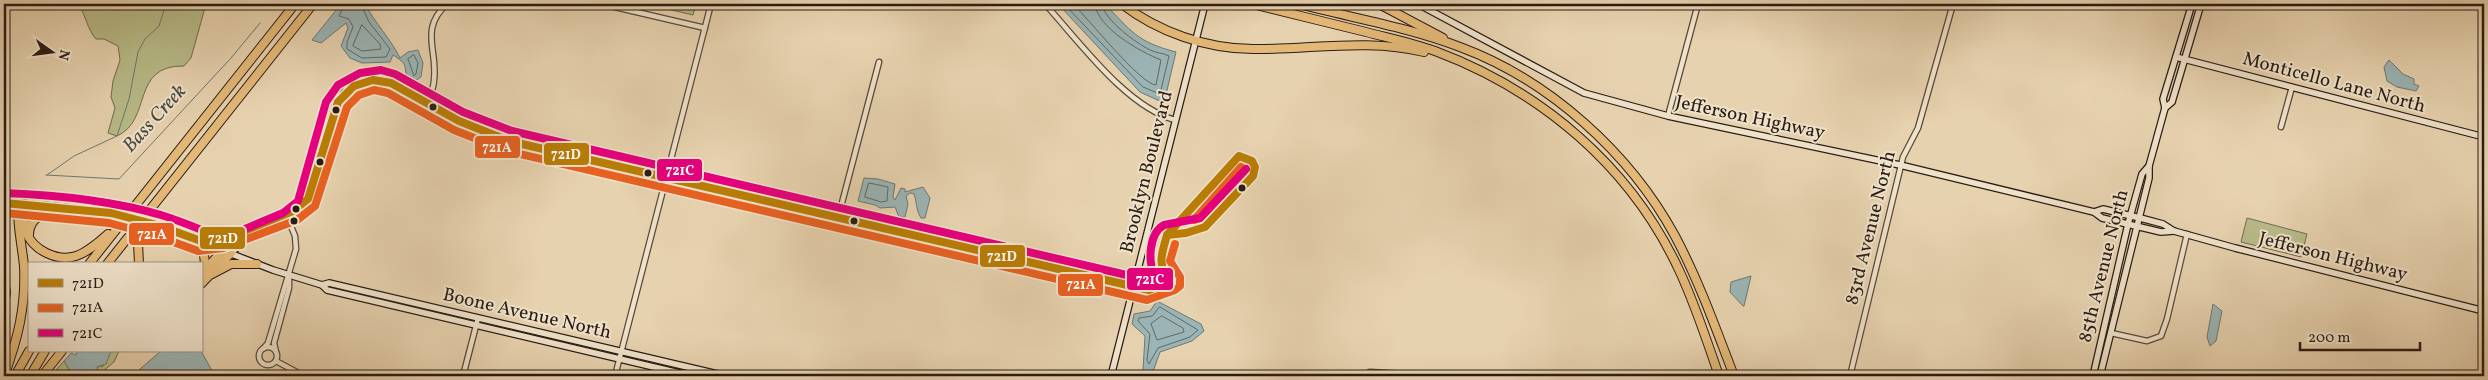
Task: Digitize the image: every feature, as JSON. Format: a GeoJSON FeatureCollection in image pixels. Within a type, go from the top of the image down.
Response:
{"type":"FeatureCollection","features":[{"type":"Feature","properties":{"kind":"highway"},"geometry":{"type":"LineString","coordinates":[[263,45],[289,4]]}},
{"type":"Feature","properties":{"kind":"highway"},"geometry":{"type":"LineString","coordinates":[[91,262],[295,4]]}},
{"type":"Feature","properties":{"kind":"highway"},"geometry":{"type":"LineString","coordinates":[[109,262],[314,4]]}},
{"type":"Feature","properties":{"kind":"highway"},"geometry":{"type":"LineString","coordinates":[[289,34],[318,4]]}},
{"type":"Feature","properties":{"kind":"highway"},"geometry":{"type":"LineString","coordinates":[[1122,4],[1161,29],[1195,40],[1231,48],[1254,49],[1363,44],[1391,46],[1434,55],[1489,75]]}},
{"type":"Feature","properties":{"kind":"highway"},"geometry":{"type":"LineString","coordinates":[[1252,4],[1423,47],[1489,75],[1536,102],[1564,122],[1603,158],[1630,189],[1653,222],[1679,270],[1719,376]]}},
{"type":"Feature","properties":{"kind":"highway"},"geometry":{"type":"LineString","coordinates":[[1299,4],[1458,46]]}},
{"type":"Feature","properties":{"kind":"highway"},"geometry":{"type":"LineString","coordinates":[[1378,4],[1501,66],[1555,100],[1579,119],[1627,168],[1652,200],[1683,252],[1734,376]]}},
{"type":"Feature","properties":{"kind":"highway"},"geometry":{"type":"LineString","coordinates":[[139,262],[137,248],[144,228],[176,178]]}},
{"type":"Feature","properties":{"kind":"highway"},"geometry":{"type":"LineString","coordinates":[[22,204],[24,224],[31,239],[39,248],[51,255],[74,256],[97,244],[126,217]]}},
{"type":"Feature","properties":{"kind":"highway"},"geometry":{"type":"LineString","coordinates":[[4,376],[19,332],[24,305],[24,267],[17,218],[22,204]]}},
{"type":"Feature","properties":{"kind":"highway"},"geometry":{"type":"LineString","coordinates":[[31,239],[30,228],[37,217],[73,209]]}},
{"type":"Feature","properties":{"kind":"highway"},"geometry":{"type":"LineString","coordinates":[[192,237],[204,255],[205,262],[202,270]]}},
{"type":"Feature","properties":{"kind":"highway"},"geometry":{"type":"LineString","coordinates":[[202,272],[222,250]]}},
{"type":"Feature","properties":{"kind":"highway"},"geometry":{"type":"LineString","coordinates":[[202,283],[231,253]]}},
{"type":"Feature","properties":{"kind":"highway"},"geometry":{"type":"LineString","coordinates":[[212,274],[231,264],[257,264]]}},
{"type":"Feature","properties":{"kind":"highway"},"geometry":{"type":"LineString","coordinates":[[15,376],[28,352]]}},
{"type":"Feature","properties":{"kind":"highway"},"geometry":{"type":"LineString","coordinates":[[30,376],[44,352]]}},
{"type":"Feature","properties":{"kind":"highway"},"geometry":{"type":"LineString","coordinates":[[42,376],[61,352]]}},
{"type":"Feature","properties":{"kind":"street"},"geometry":{"type":"LineString","coordinates":[[427,102],[434,80],[431,31],[437,16],[448,4]]}},
{"type":"Feature","properties":{"kind":"street"},"geometry":{"type":"LineString","coordinates":[[602,4],[705,28]]}},
{"type":"Feature","properties":{"kind":"street"},"geometry":{"type":"LineString","coordinates":[[615,376],[711,4]]}},
{"type":"Feature","properties":{"kind":"street"},"geometry":{"type":"LineString","coordinates":[[1045,4],[1134,99],[1155,113],[1175,120]]}},
{"type":"Feature","properties":{"kind":"street","name":"Brooklyn Boulevard"},"geometry":{"type":"LineString","coordinates":[[1111,376],[1205,4]]}},
{"type":"Feature","properties":{"kind":"street","name":"Jefferson Highway"},"geometry":{"type":"LineString","coordinates":[[1418,4],[1584,93],[1668,116],[1900,165],[2094,212],[2102,218],[2136,226],[2162,232],[2174,231],[2187,234],[2484,312]]}},
{"type":"Feature","properties":{"kind":"street"},"geometry":{"type":"LineString","coordinates":[[1668,116],[1698,4]]}},
{"type":"Feature","properties":{"kind":"street","name":"83rd Avenue North"},"geometry":{"type":"LineString","coordinates":[[1850,376],[1900,165],[1918,128],[1953,4]]}},
{"type":"Feature","properties":{"kind":"street","name":"85th Avenue North"},"geometry":{"type":"LineString","coordinates":[[2100,376],[2149,178],[2149,166],[2165,108],[2163,98],[2192,4]]}},
{"type":"Feature","properties":{"kind":"street","name":"85th Avenue North"},"geometry":{"type":"LineString","coordinates":[[2165,108],[2172,102],[2201,4]]}},
{"type":"Feature","properties":{"kind":"street","name":"Monticello Lane North"},"geometry":{"type":"LineString","coordinates":[[2176,57],[2484,137]]}},
{"type":"Feature","properties":{"kind":"street"},"geometry":{"type":"LineString","coordinates":[[838,218],[879,62]]}},
{"type":"Feature","properties":{"kind":"street"},"geometry":{"type":"LineString","coordinates":[[231,253],[249,238],[289,222],[307,206],[334,111],[341,97],[348,90],[369,80],[386,81],[459,121],[492,136],[1133,286]]}},
{"type":"Feature","properties":{"kind":"street"},"geometry":{"type":"LineString","coordinates":[[2280,127],[2292,87]]}},
{"type":"Feature","properties":{"kind":"street","name":"85th Avenue North"},"geometry":{"type":"LineString","coordinates":[[2093,376],[2130,216],[2142,174],[2149,166]]}},
{"type":"Feature","properties":{"kind":"street"},"geometry":{"type":"LineString","coordinates":[[201,241],[220,239],[244,231],[286,214],[308,199]]}},
{"type":"Feature","properties":{"kind":"street","name":"Boone Avenue North"},"geometry":{"type":"LineString","coordinates":[[4,203],[111,213],[157,224],[257,264],[322,286],[328,290],[692,376]]}},
{"type":"Feature","properties":{"kind":"street","name":"Jefferson Highway"},"geometry":{"type":"LineString","coordinates":[[2094,212],[2103,209],[2163,224],[2174,231]]}},
{"type":"Feature","properties":{"kind":"street"},"geometry":{"type":"LineString","coordinates":[[276,361],[270,365],[262,363],[260,354],[268,343],[284,286],[289,276],[296,245],[286,214]]}},
{"type":"Feature","properties":{"kind":"street"},"geometry":{"type":"LineString","coordinates":[[222,250],[244,231]]}},
{"type":"Feature","properties":{"kind":"street"},"geometry":{"type":"LineString","coordinates":[[2111,332],[2146,341],[2161,336],[2167,319],[2187,234]]}},
{"type":"Feature","properties":{"kind":"street"},"geometry":{"type":"LineString","coordinates":[[4,273],[7,292],[4,314]]}},
{"type":"Feature","properties":{"kind":"street"},"geometry":{"type":"LineString","coordinates":[[276,361],[274,344],[290,288],[289,276]]}},
{"type":"Feature","properties":{"kind":"street","name":"Boone Avenue North"},"geometry":{"type":"LineString","coordinates":[[322,286],[329,283],[726,376]]}},
{"type":"Feature","properties":{"kind":"street"},"geometry":{"type":"LineString","coordinates":[[463,376],[478,318]]}},
{"type":"Feature","properties":{"kind":"street"},"geometry":{"type":"LineString","coordinates":[[264,348],[272,348],[276,352]]}},
{"type":"Feature","properties":{"kind":"street"},"geometry":{"type":"LineString","coordinates":[[276,361],[304,376]]}},
{"type":"Feature","properties":{"kind":"street"},"geometry":{"type":"LineString","coordinates":[[1361,376],[1370,372],[1440,376]]}},
{"type":"Feature","properties":{"kind":"green space"},"geometry":{"type":"Polygon","coordinates":[[[78,4],[206,4],[191,58],[184,66],[167,68],[156,74],[149,83],[135,118],[128,128],[117,136],[108,133],[115,108],[111,97],[113,81],[120,60],[118,46],[104,39],[96,39],[78,4]]]}},
{"type":"Feature","properties":{"kind":"green space"},"geometry":{"type":"Polygon","coordinates":[[[646,4],[696,4],[693,15],[646,4]]]}},
{"type":"Feature","properties":{"kind":"green space"},"geometry":{"type":"Polygon","coordinates":[[[2247,218],[2307,234],[2301,257],[2241,242],[2247,218]]]}},
{"type":"Feature","properties":{"kind":"green space"},"geometry":{"type":"Polygon","coordinates":[[[110,352],[119,352],[114,362],[102,372],[105,376],[99,376],[97,367],[103,366],[110,352]]]}},
{"type":"Feature","properties":{"kind":"green space"},"geometry":{"type":"Polygon","coordinates":[[[64,361],[73,376],[51,376],[64,361]]]}},
{"type":"Feature","properties":{"kind":"water"},"geometry":{"type":"Polygon","coordinates":[[[341,4],[365,4],[400,58],[408,52],[418,50],[423,63],[421,77],[412,83],[408,81],[405,66],[393,55],[390,62],[362,63],[350,58],[341,46],[348,28],[346,23],[321,43],[312,40],[341,4]]]}},
{"type":"Feature","properties":{"kind":"water"},"geometry":{"type":"Polygon","coordinates":[[[1058,4],[1105,4],[1143,40],[1176,52],[1164,103],[1140,92],[1058,4]]]}},
{"type":"Feature","properties":{"kind":"water"},"geometry":{"type":"Polygon","coordinates":[[[2389,60],[2403,74],[2414,79],[2414,84],[2419,86],[2416,91],[2397,87],[2387,81],[2384,67],[2389,60]]]}},
{"type":"Feature","properties":{"kind":"water"},"geometry":{"type":"Polygon","coordinates":[[[864,178],[878,179],[895,184],[893,197],[895,200],[901,188],[905,189],[905,192],[923,187],[930,198],[925,218],[921,218],[919,215],[914,194],[910,193],[906,196],[908,204],[905,217],[899,217],[895,207],[880,208],[858,201],[864,178]]]}},
{"type":"Feature","properties":{"kind":"water"},"geometry":{"type":"Polygon","coordinates":[[[1751,276],[1743,306],[1730,292],[1731,282],[1751,276]]]}},
{"type":"Feature","properties":{"kind":"water"},"geometry":{"type":"Polygon","coordinates":[[[1157,301],[1201,324],[1204,331],[1192,341],[1160,352],[1154,369],[1147,373],[1143,370],[1145,336],[1132,324],[1134,314],[1150,311],[1157,301]]]}},
{"type":"Feature","properties":{"kind":"water"},"geometry":{"type":"Polygon","coordinates":[[[2213,304],[2222,311],[2216,341],[2210,346],[2207,337],[2213,304]]]}},
{"type":"Feature","properties":{"kind":"water"},"geometry":{"type":"Polygon","coordinates":[[[77,352],[111,352],[106,364],[97,367],[99,376],[73,376],[64,361],[71,353],[76,355],[77,352]]]}},
{"type":"Feature","properties":{"kind":"water"},"geometry":{"type":"Polygon","coordinates":[[[160,352],[202,352],[215,376],[140,375],[140,369],[160,352]]]}},
{"type":"Feature","properties":{"kind":"waterway"},"geometry":{"type":"LineString","coordinates":[[47,175],[74,156],[117,136],[129,99],[138,52],[145,39],[159,26],[166,4]]}},
{"type":"Feature","properties":{"kind":"waterway","name":"Bass Creek"},"geometry":{"type":"LineString","coordinates":[[46,175],[119,179],[231,58],[260,23]]}},
{"type":"Feature","properties":{"kind":"transit line","name":"721C"},"geometry":{"type":"LineString","coordinates":[[4,193],[64,197],[142,210],[187,224],[229,241],[245,229],[283,213],[298,201],[326,102],[338,85],[360,73],[381,70],[395,74],[463,112],[512,131],[1148,280],[1155,277],[1151,264],[1151,249],[1152,242],[1159,229],[1164,225],[1200,218],[1246,169]]}},
{"type":"Feature","properties":{"kind":"transit line","name":"721D"},"geometry":{"type":"LineString","coordinates":[[4,203],[111,213],[157,225],[201,241],[220,239],[293,211],[308,199],[338,102],[354,86],[373,80],[391,83],[459,121],[509,141],[1149,290],[1171,281],[1163,270],[1162,265],[1162,254],[1167,235]]}},
{"type":"Feature","properties":{"kind":"transit line","name":"721A"},"geometry":{"type":"LineString","coordinates":[[4,213],[109,223],[154,235],[198,251],[223,248],[297,220],[315,206],[347,107],[359,95],[374,90],[388,93],[454,130],[507,151],[1147,300],[1175,290],[1180,286],[1180,277],[1170,261],[1175,244]]}},
{"type":"Feature","properties":{"kind":"transit line","name":"721D"},"geometry":{"type":"LineString","coordinates":[[1239,156],[1252,161],[1255,167],[1253,176],[1205,227],[1186,233],[1167,235],[1239,156]]}},
{"type":"Feature","properties":{"kind":"transit line","name":"721A"},"geometry":{"type":"LineString","coordinates":[[1241,167],[1244,171],[1200,218],[1194,220],[1241,167]]}}]}
